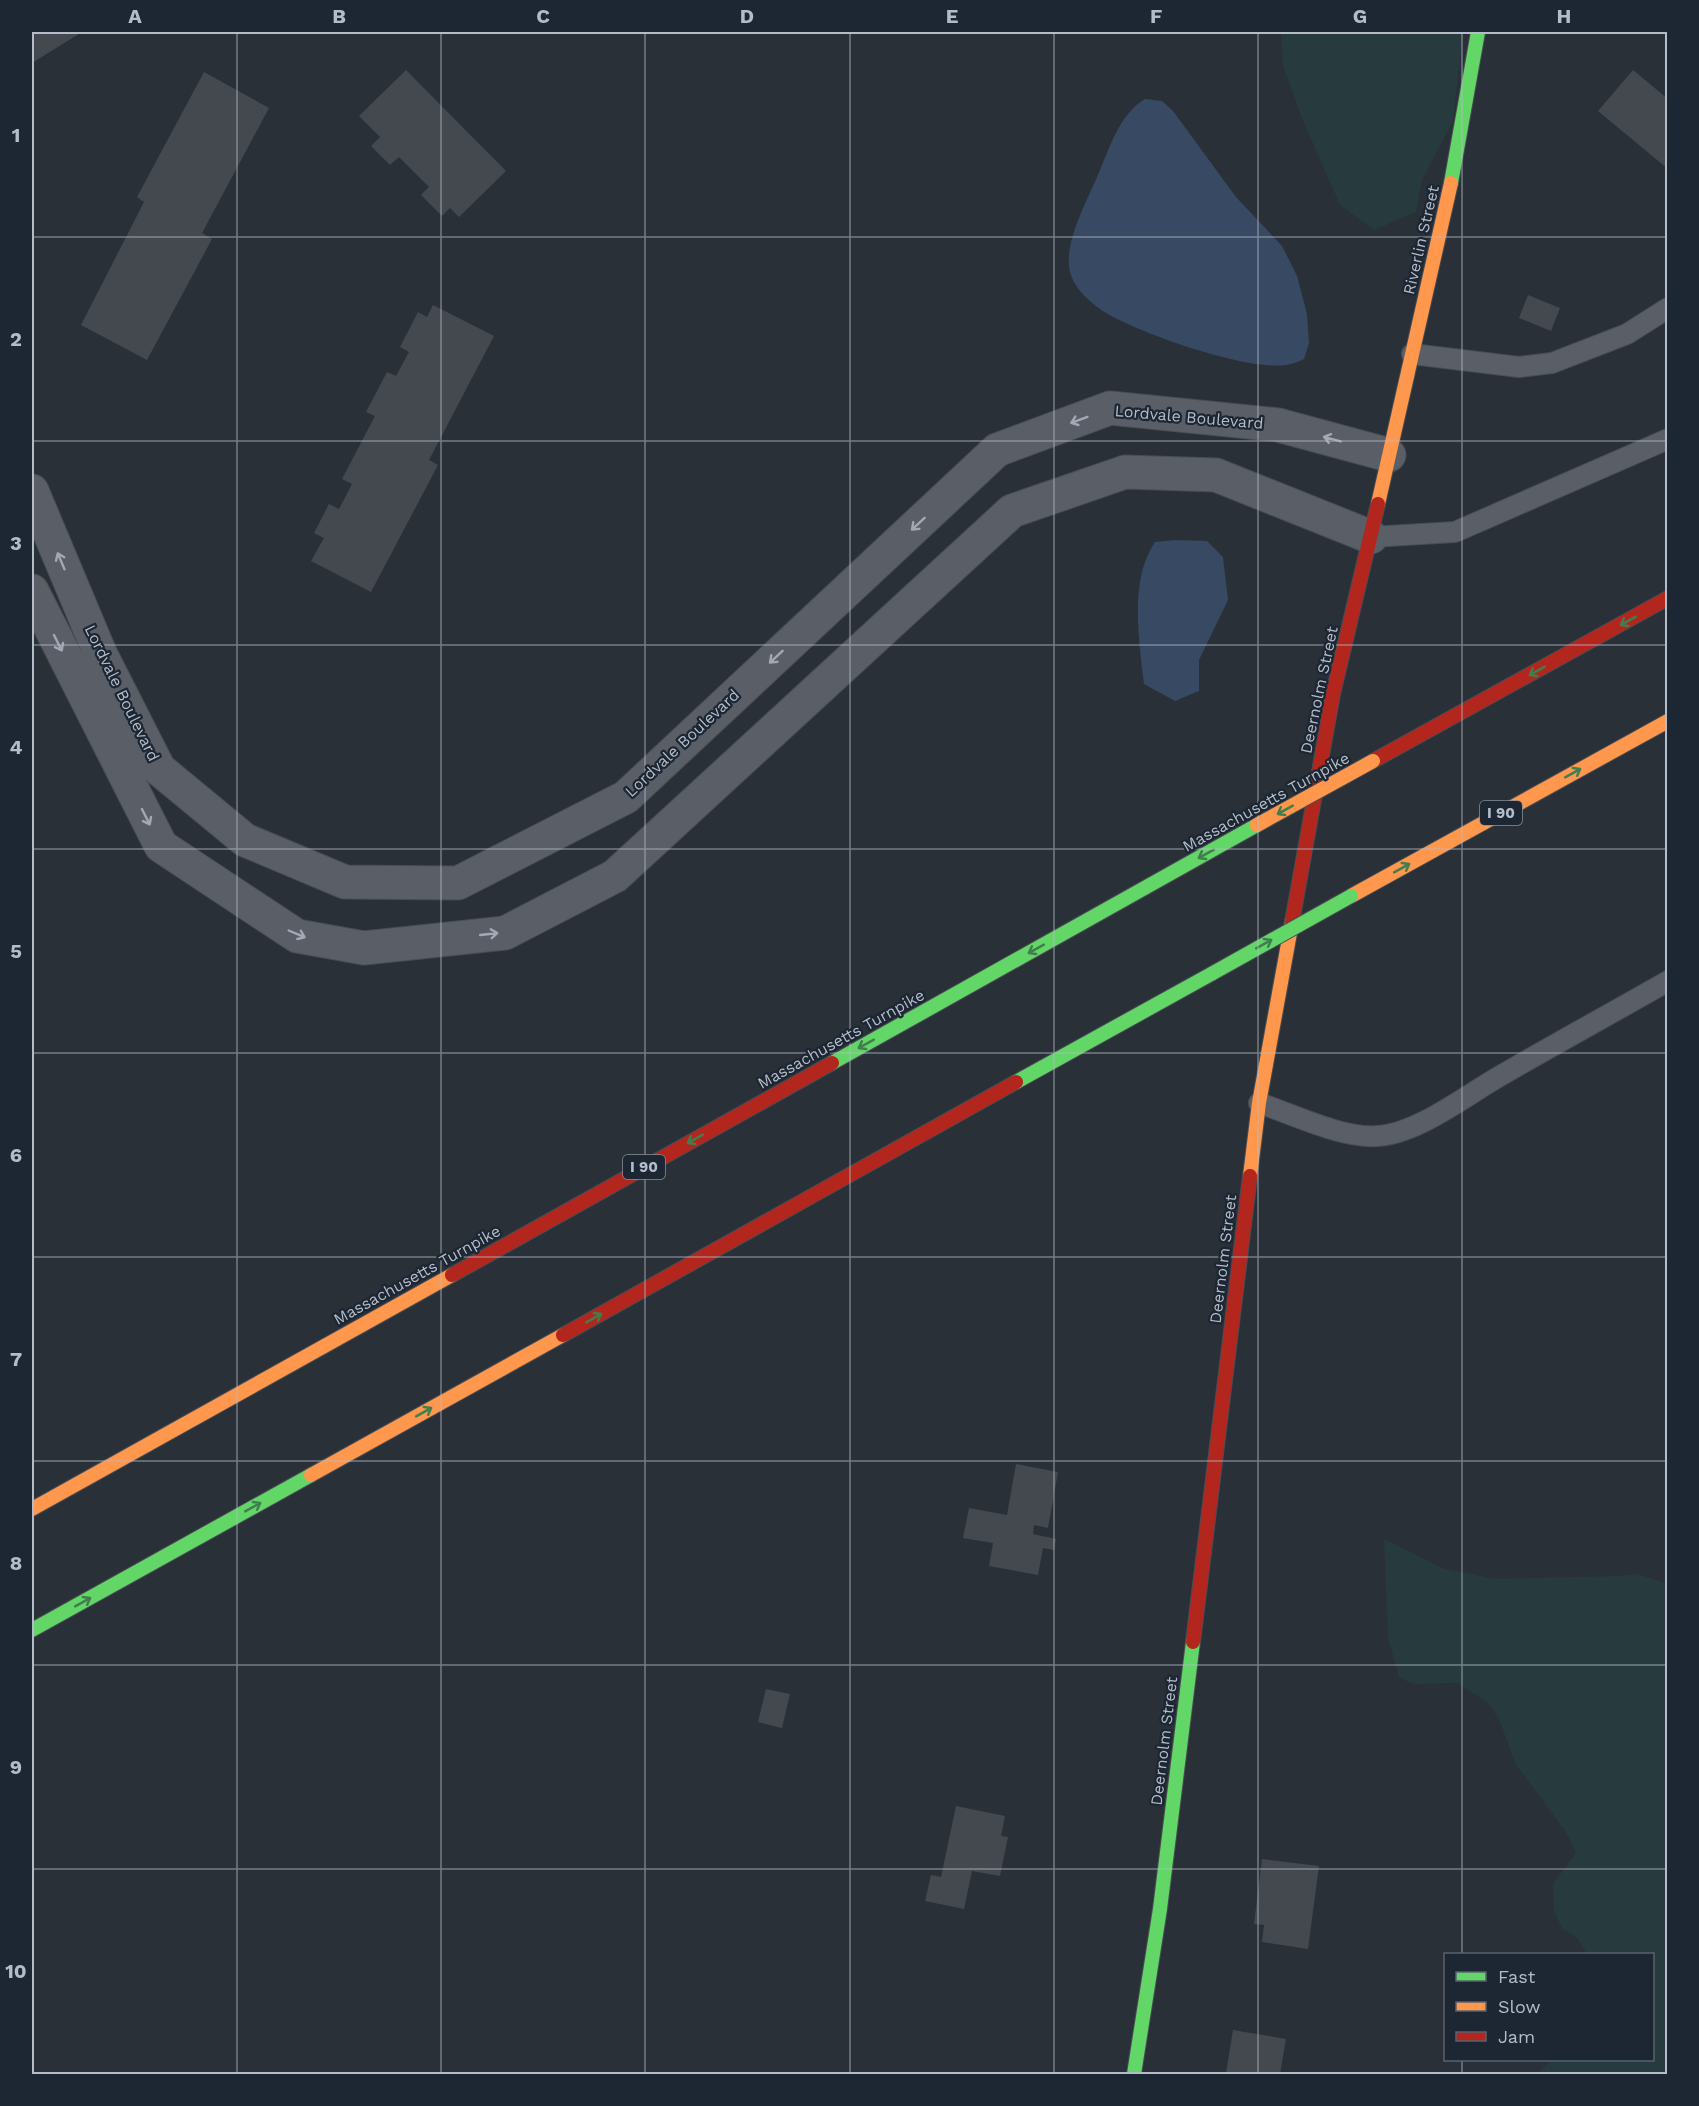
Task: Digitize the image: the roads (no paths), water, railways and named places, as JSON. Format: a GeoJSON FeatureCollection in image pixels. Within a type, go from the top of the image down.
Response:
{"type":"FeatureCollection","features":[{"type":"Feature","properties":{"kind":"main road","name":"Riverlin Street"},"geometry":{"type":"LineString","coordinates":[[1389,454],[1449,193],[1478,32]]}},
{"type":"Feature","properties":{"kind":"main road","name":"Deernolm Street"},"geometry":{"type":"LineString","coordinates":[[1134,2074],[1160,1909],[1259,1102],[1332,703],[1389,454]]}},
{"type":"Feature","properties":{"kind":"main road","name":"Massachusetts Turnpike"},"geometry":{"type":"LineString","coordinates":[[32,1509],[1668,598]]}},
{"type":"Feature","properties":{"kind":"main road","name":"I 90"},"geometry":{"type":"LineString","coordinates":[[32,1630],[1668,721]]}},
{"type":"Feature","properties":{"kind":"street","name":"Lordvale Boulevard"},"geometry":{"type":"LineString","coordinates":[[32,491],[100,653],[159,769],[245,840],[345,882],[458,883],[626,797],[997,450],[1110,408],[1278,425],[1389,454]]}},
{"type":"Feature","properties":{"kind":"street","name":"Lordvale Boulevard"},"geometry":{"type":"LineString","coordinates":[[32,591],[161,846],[297,936],[364,948],[504,933],[615,876],[1012,511],[1125,472],[1216,475],[1371,537]]}},
{"type":"Feature","properties":{"kind":"lane"},"geometry":{"type":"LineString","coordinates":[[1412,354],[1520,367],[1552,363],[1627,334],[1668,308]]}},
{"type":"Feature","properties":{"kind":"lane"},"geometry":{"type":"LineString","coordinates":[[1371,537],[1455,532],[1668,439]]}},
{"type":"Feature","properties":{"kind":"lane"},"geometry":{"type":"LineString","coordinates":[[1259,1102],[1353,1135],[1375,1137],[1402,1131],[1454,1104],[1497,1077],[1668,981]]}},
{"type":"Feature","properties":{"kind":"water"},"geometry":{"type":"Polygon","coordinates":[[[1145,99],[1162,101],[1173,111],[1236,197],[1282,246],[1297,276],[1307,314],[1309,343],[1304,359],[1291,364],[1274,366],[1226,358],[1171,341],[1108,314],[1091,302],[1073,281],[1069,251],[1077,224],[1116,132],[1136,105],[1145,99]]]}},
{"type":"Feature","properties":{"kind":"water"},"geometry":{"type":"Polygon","coordinates":[[[1207,541],[1223,557],[1228,600],[1199,660],[1199,691],[1175,701],[1144,684],[1138,611],[1142,574],[1147,557],[1155,542],[1207,541]]]}}]}
